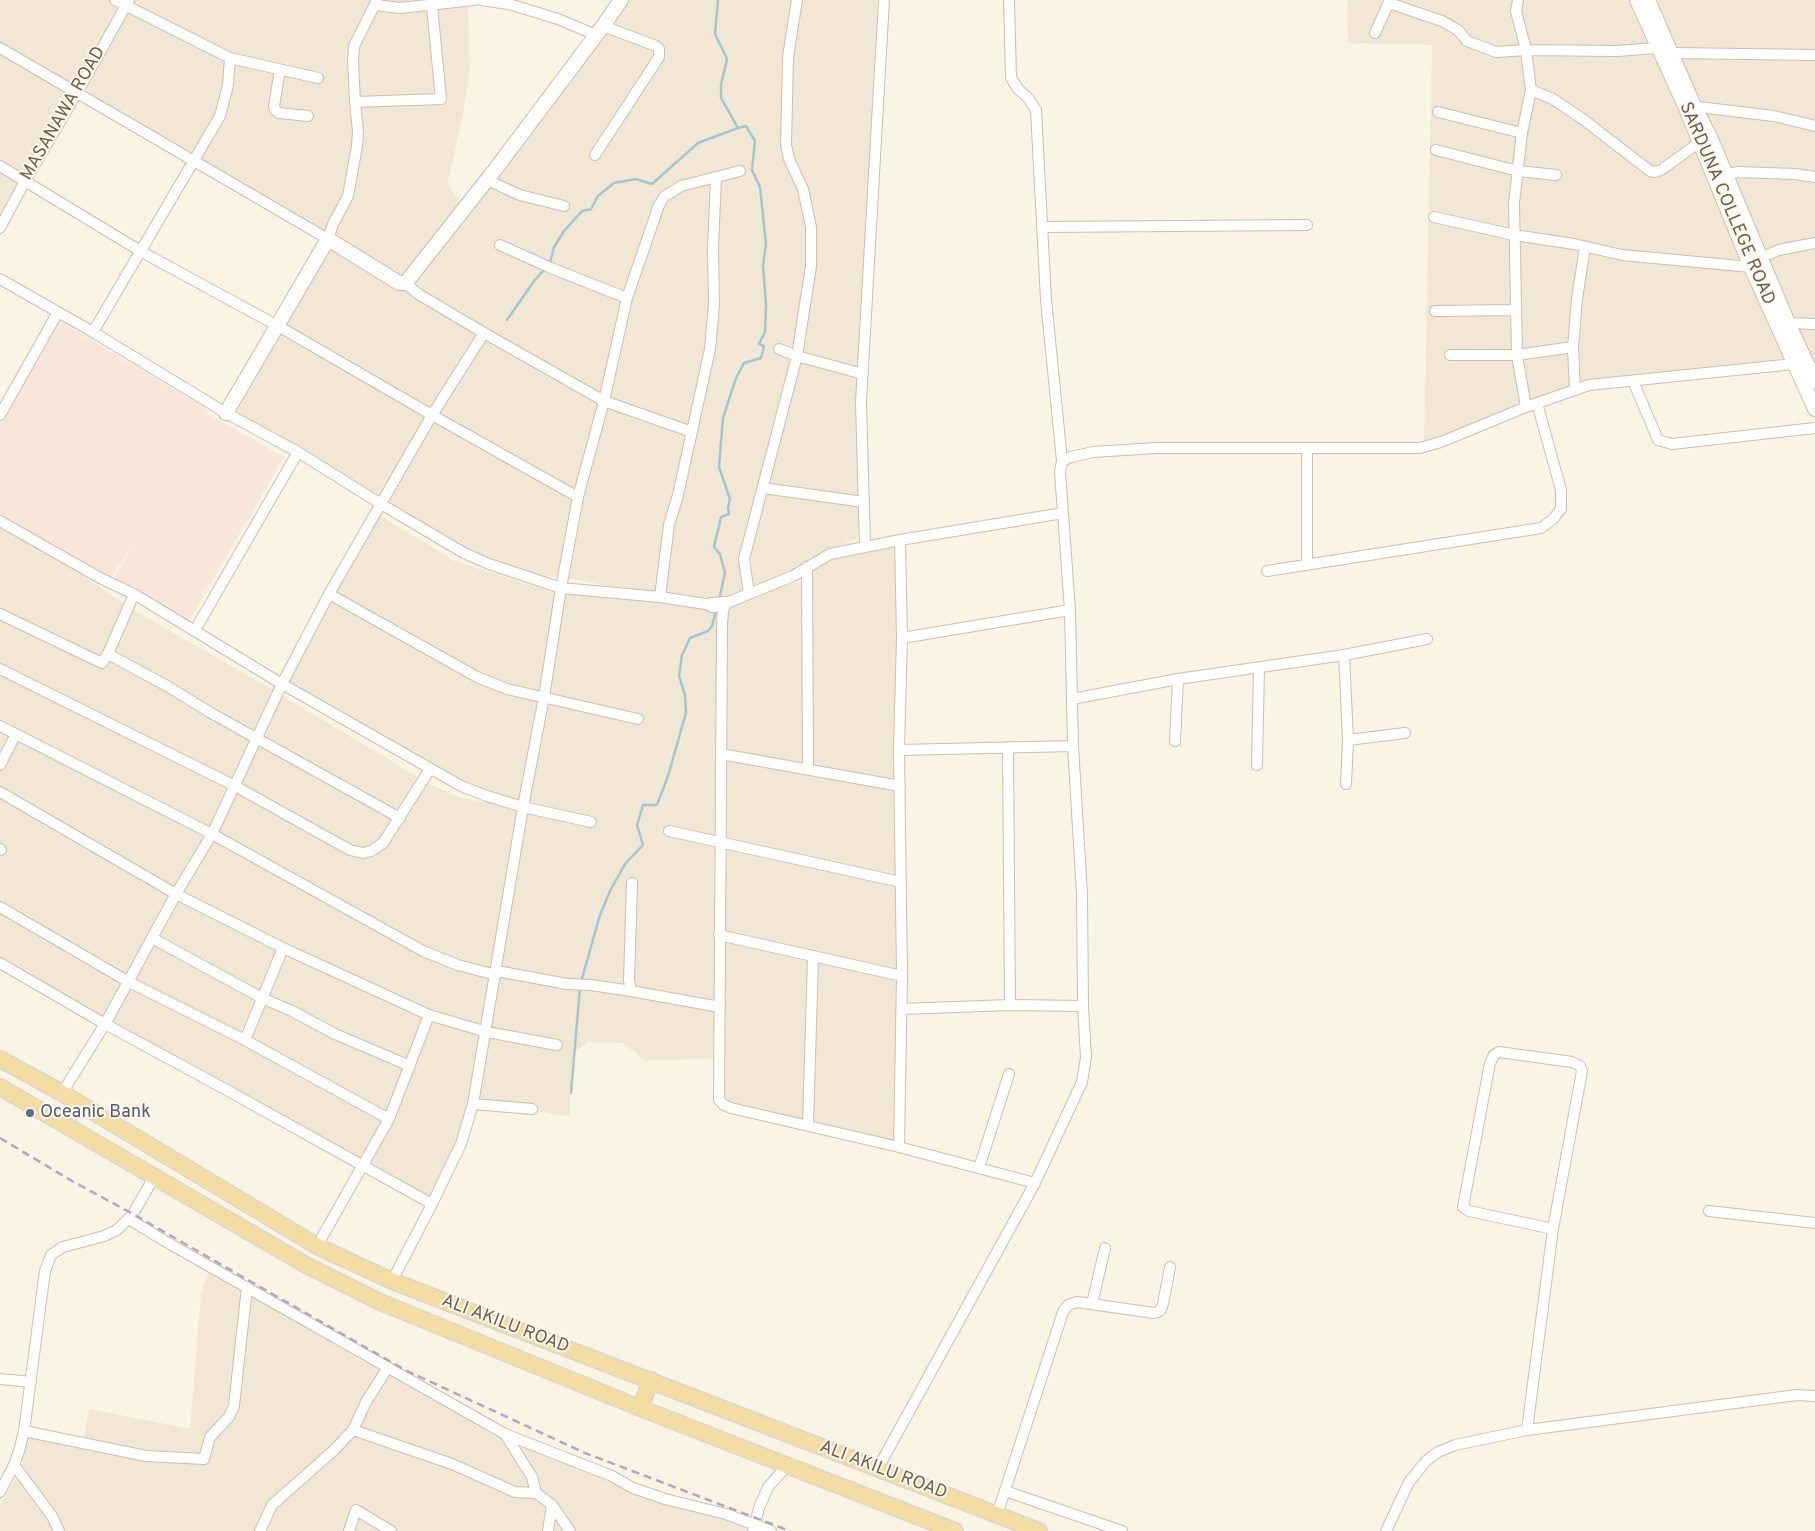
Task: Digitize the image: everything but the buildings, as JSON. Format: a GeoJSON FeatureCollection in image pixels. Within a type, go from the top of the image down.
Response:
{"type":"FeatureCollection","features":[{"type":"Feature","properties":{"kind":"main road","name":"ALI AKILU ROAD"},"geometry":{"type":"LineString","coordinates":[[0,1058],[62,1093],[317,1246],[392,1281],[1039,1531]]}},
{"type":"Feature","properties":{"kind":"main road","name":"ALI AKILU ROAD"},"geometry":{"type":"LineString","coordinates":[[0,1087],[306,1265],[380,1302],[640,1408],[955,1531]]}},
{"type":"Feature","properties":{"kind":"main road"},"geometry":{"type":"LineString","coordinates":[[640,1408],[651,1380]]}},
{"type":"Feature","properties":{"kind":"street"},"geometry":{"type":"LineString","coordinates":[[115,0],[127,3],[230,58],[318,78]]}},
{"type":"Feature","properties":{"kind":"street"},"geometry":{"type":"LineString","coordinates":[[226,413],[328,239],[333,224],[348,196],[358,131],[353,60],[354,46],[376,2],[400,8],[432,6],[449,1],[474,0]]}},
{"type":"Feature","properties":{"kind":"street"},"geometry":{"type":"LineString","coordinates":[[481,0],[509,4],[656,46],[659,49],[659,57],[595,155]]}},
{"type":"Feature","properties":{"kind":"street"},"geometry":{"type":"LineString","coordinates":[[404,283],[487,180],[600,31],[621,0]]}},
{"type":"Feature","properties":{"kind":"street"},"geometry":{"type":"LineString","coordinates":[[749,594],[744,559],[797,356],[811,266],[811,227],[803,189],[789,160],[786,145],[788,57],[797,0]]}},
{"type":"Feature","properties":{"kind":"street"},"geometry":{"type":"LineString","coordinates":[[865,546],[862,402],[884,0]]}},
{"type":"Feature","properties":{"kind":"street"},"geometry":{"type":"LineString","coordinates":[[878,1468],[1035,1183],[1082,1082],[1086,1057],[1083,1006],[1082,894],[1073,746],[1070,610],[1060,472],[1062,461],[1046,300],[1036,110],[1012,78],[1009,0]]}},
{"type":"Feature","properties":{"kind":"street"},"geometry":{"type":"LineString","coordinates":[[1518,0],[1516,11],[1526,50],[1531,90],[1522,133],[1514,203],[1517,355],[1526,407]]}},
{"type":"Feature","properties":{"kind":"street","name":"SARDUNA COLLEGE ROAD"},"geometry":{"type":"LineString","coordinates":[[1637,0],[1658,48],[1689,106],[1710,137],[1725,174],[1733,207]]}},
{"type":"Feature","properties":{"kind":"street","name":"SARDUNA COLLEGE ROAD"},"geometry":{"type":"LineString","coordinates":[[1648,0],[1672,53],[1700,142],[1733,207],[1755,262],[1815,381]]}},
{"type":"Feature","properties":{"kind":"street"},"geometry":{"type":"LineString","coordinates":[[1374,33],[1389,1],[1442,21],[1458,30],[1467,42],[1496,52],[1526,50],[1617,51],[1658,48]]}},
{"type":"Feature","properties":{"kind":"street","name":"MASANAWA ROAD"},"geometry":{"type":"LineString","coordinates":[[0,228],[25,180],[77,93],[127,3]]}},
{"type":"Feature","properties":{"kind":"street"},"geometry":{"type":"LineString","coordinates":[[355,102],[441,99],[432,6]]}},
{"type":"Feature","properties":{"kind":"street"},"geometry":{"type":"LineString","coordinates":[[0,48],[328,239],[398,283],[404,283],[420,295],[484,333],[604,401],[692,432]]}},
{"type":"Feature","properties":{"kind":"street"},"geometry":{"type":"LineString","coordinates":[[1672,53],[1815,55]]}},
{"type":"Feature","properties":{"kind":"street"},"geometry":{"type":"LineString","coordinates":[[93,332],[142,252],[220,116],[228,85],[230,58]]}},
{"type":"Feature","properties":{"kind":"street"},"geometry":{"type":"LineString","coordinates":[[280,70],[275,110],[279,113],[308,116]]}},
{"type":"Feature","properties":{"kind":"street"},"geometry":{"type":"LineString","coordinates":[[1531,90],[1553,99],[1584,120],[1650,172],[1661,170],[1700,142]]}},
{"type":"Feature","properties":{"kind":"street"},"geometry":{"type":"LineString","coordinates":[[1689,106],[1774,116],[1815,126]]}},
{"type":"Feature","properties":{"kind":"street"},"geometry":{"type":"LineString","coordinates":[[1438,112],[1522,133]]}},
{"type":"Feature","properties":{"kind":"street"},"geometry":{"type":"LineString","coordinates":[[1436,150],[1518,171],[1556,175]]}},
{"type":"Feature","properties":{"kind":"street"},"geometry":{"type":"LineString","coordinates":[[0,166],[142,252],[278,326],[432,415],[578,496]]}},
{"type":"Feature","properties":{"kind":"street"},"geometry":{"type":"LineString","coordinates":[[392,1281],[461,1144],[473,1104],[578,496],[604,401],[627,298],[659,205],[665,196],[680,186],[740,171]]}},
{"type":"Feature","properties":{"kind":"street"},"geometry":{"type":"LineString","coordinates":[[1725,174],[1739,172],[1795,174],[1815,177]]}},
{"type":"Feature","properties":{"kind":"street"},"geometry":{"type":"LineString","coordinates":[[660,598],[669,525],[710,349],[714,305],[713,248],[716,177]]}},
{"type":"Feature","properties":{"kind":"street"},"geometry":{"type":"LineString","coordinates":[[487,180],[520,195],[564,206]]}},
{"type":"Feature","properties":{"kind":"street"},"geometry":{"type":"LineString","coordinates":[[1434,217],[1514,235],[1622,255],[1755,262],[1780,250],[1815,243]]}},
{"type":"Feature","properties":{"kind":"street"},"geometry":{"type":"LineString","coordinates":[[1042,227],[1307,225]]}},
{"type":"Feature","properties":{"kind":"street"},"geometry":{"type":"LineString","coordinates":[[500,245],[627,298]]}},
{"type":"Feature","properties":{"kind":"street"},"geometry":{"type":"LineString","coordinates":[[1575,390],[1573,347],[1577,299],[1585,247]]}},
{"type":"Feature","properties":{"kind":"street","name":"SARDUNA COLLEGE ROAD"},"geometry":{"type":"LineString","coordinates":[[1755,262],[1788,323],[1805,363],[1815,408]]}},
{"type":"Feature","properties":{"kind":"street"},"geometry":{"type":"LineString","coordinates":[[0,279],[93,332],[226,413],[298,452],[381,504],[472,557],[561,588],[721,604],[793,576],[830,554],[865,546],[1063,513]]}},
{"type":"Feature","properties":{"kind":"street"},"geometry":{"type":"LineString","coordinates":[[1435,310],[1516,310]]}},
{"type":"Feature","properties":{"kind":"street"},"geometry":{"type":"LineString","coordinates":[[0,415],[58,312]]}},
{"type":"Feature","properties":{"kind":"street"},"geometry":{"type":"LineString","coordinates":[[1788,323],[1815,324]]}},
{"type":"Feature","properties":{"kind":"street"},"geometry":{"type":"LineString","coordinates":[[62,1093],[129,982],[176,894],[212,834],[282,684],[329,594],[432,415],[484,333]]}},
{"type":"Feature","properties":{"kind":"street"},"geometry":{"type":"LineString","coordinates":[[1450,355],[1517,355],[1573,347]]}},
{"type":"Feature","properties":{"kind":"street"},"geometry":{"type":"LineString","coordinates":[[779,349],[797,356],[863,374]]}},
{"type":"Feature","properties":{"kind":"street"},"geometry":{"type":"LineString","coordinates":[[1062,461],[1093,452],[1156,448],[1420,448],[1441,442],[1526,407],[1588,385],[1805,363]]}},
{"type":"Feature","properties":{"kind":"street"},"geometry":{"type":"LineString","coordinates":[[1633,381],[1658,440],[1672,444],[1815,428]]}},
{"type":"Feature","properties":{"kind":"street"},"geometry":{"type":"LineString","coordinates":[[1267,571],[1541,528],[1553,519],[1561,509],[1561,490],[1537,403]]}},
{"type":"Feature","properties":{"kind":"street"},"geometry":{"type":"LineString","coordinates":[[1307,448],[1308,565]]}},
{"type":"Feature","properties":{"kind":"street"},"geometry":{"type":"LineString","coordinates":[[195,630],[298,452]]}},
{"type":"Feature","properties":{"kind":"street"},"geometry":{"type":"LineString","coordinates":[[764,488],[864,502]]}},
{"type":"Feature","properties":{"kind":"street"},"geometry":{"type":"LineString","coordinates":[[1,525],[134,594],[282,684],[461,786],[523,807],[591,822]]}},
{"type":"Feature","properties":{"kind":"street"},"geometry":{"type":"LineString","coordinates":[[899,1147],[902,976],[899,750],[902,638],[900,540]]}},
{"type":"Feature","properties":{"kind":"street"},"geometry":{"type":"LineString","coordinates":[[807,567],[808,770]]}},
{"type":"Feature","properties":{"kind":"street"},"geometry":{"type":"LineString","coordinates":[[0,614],[102,663],[108,654],[134,594]]}},
{"type":"Feature","properties":{"kind":"street"},"geometry":{"type":"LineString","coordinates":[[329,594],[477,677],[507,688],[638,719]]}},
{"type":"Feature","properties":{"kind":"street"},"geometry":{"type":"LineString","coordinates":[[721,604],[723,611],[719,1100],[731,1108],[899,1147],[1035,1183]]}},
{"type":"Feature","properties":{"kind":"street"},"geometry":{"type":"LineString","coordinates":[[902,638],[1070,610]]}},
{"type":"Feature","properties":{"kind":"street"},"geometry":{"type":"LineString","coordinates":[[1072,699],[1178,679],[1344,655],[1427,639]]}},
{"type":"Feature","properties":{"kind":"street"},"geometry":{"type":"LineString","coordinates":[[108,654],[400,818]]}},
{"type":"Feature","properties":{"kind":"street"},"geometry":{"type":"LineString","coordinates":[[1344,655],[1348,740],[1346,784]]}},
{"type":"Feature","properties":{"kind":"street"},"geometry":{"type":"LineString","coordinates":[[1257,765],[1259,668]]}},
{"type":"Feature","properties":{"kind":"street"},"geometry":{"type":"LineString","coordinates":[[0,669],[235,786],[356,852],[371,851],[383,843],[430,769]]}},
{"type":"Feature","properties":{"kind":"street"},"geometry":{"type":"LineString","coordinates":[[1175,741],[1178,679]]}},
{"type":"Feature","properties":{"kind":"street"},"geometry":{"type":"LineString","coordinates":[[0,726],[212,834],[423,951],[458,965],[496,973],[631,991],[720,1007]]}},
{"type":"Feature","properties":{"kind":"street"},"geometry":{"type":"LineString","coordinates":[[1348,740],[1404,733]]}},
{"type":"Feature","properties":{"kind":"street"},"geometry":{"type":"LineString","coordinates":[[0,765],[16,734]]}},
{"type":"Feature","properties":{"kind":"street"},"geometry":{"type":"LineString","coordinates":[[899,750],[1073,746]]}},
{"type":"Feature","properties":{"kind":"street"},"geometry":{"type":"LineString","coordinates":[[1008,747],[1010,1005]]}},
{"type":"Feature","properties":{"kind":"street"},"geometry":{"type":"LineString","coordinates":[[721,754],[900,786]]}},
{"type":"Feature","properties":{"kind":"street"},"geometry":{"type":"LineString","coordinates":[[0,792],[176,894],[283,948],[430,1015],[486,1032],[557,1045]]}},
{"type":"Feature","properties":{"kind":"street"},"geometry":{"type":"LineString","coordinates":[[669,831],[901,882]]}},
{"type":"Feature","properties":{"kind":"street"},"geometry":{"type":"LineString","coordinates":[[631,991],[629,980],[632,883]]}},
{"type":"Feature","properties":{"kind":"street"},"geometry":{"type":"LineString","coordinates":[[0,907],[129,982],[245,1040],[389,1119]]}},
{"type":"Feature","properties":{"kind":"street"},"geometry":{"type":"LineString","coordinates":[[719,936],[902,976]]}},
{"type":"Feature","properties":{"kind":"street"},"geometry":{"type":"LineString","coordinates":[[152,938],[262,998],[292,1011],[335,1034],[410,1066]]}},
{"type":"Feature","properties":{"kind":"street"},"geometry":{"type":"LineString","coordinates":[[245,1040],[283,948]]}},
{"type":"Feature","properties":{"kind":"street"},"geometry":{"type":"LineString","coordinates":[[808,1125],[813,956]]}},
{"type":"Feature","properties":{"kind":"street"},"geometry":{"type":"LineString","coordinates":[[0,963],[104,1024],[225,1088],[432,1204]]}},
{"type":"Feature","properties":{"kind":"street"},"geometry":{"type":"LineString","coordinates":[[901,1009],[1010,1005],[1083,1006]]}},
{"type":"Feature","properties":{"kind":"street"},"geometry":{"type":"LineString","coordinates":[[317,1246],[389,1119],[430,1015]]}},
{"type":"Feature","properties":{"kind":"street"},"geometry":{"type":"LineString","coordinates":[[1527,1430],[1553,1230],[1582,1071],[1580,1066],[1572,1062],[1499,1052],[1494,1055],[1490,1063],[1463,1207],[1469,1211],[1553,1230]]}},
{"type":"Feature","properties":{"kind":"street"},"geometry":{"type":"LineString","coordinates":[[979,1168],[1009,1074]]}},
{"type":"Feature","properties":{"kind":"street"},"geometry":{"type":"LineString","coordinates":[[473,1104],[532,1109]]}},
{"type":"Feature","properties":{"kind":"street"},"geometry":{"type":"LineString","coordinates":[[0,1492],[14,1465],[24,1431],[44,1271],[51,1255],[63,1247],[117,1230],[129,1219],[154,1177]]}},
{"type":"Feature","properties":{"kind":"street"},"geometry":{"type":"LineString","coordinates":[[1709,1211],[1815,1223]]}},
{"type":"Feature","properties":{"kind":"street"},"geometry":{"type":"LineString","coordinates":[[129,1219],[162,1240],[505,1434],[612,1476],[634,1488],[665,1499],[726,1514],[754,1527],[771,1531]]}},
{"type":"Feature","properties":{"kind":"street"},"geometry":{"type":"LineString","coordinates":[[1092,1304],[1105,1248]]}},
{"type":"Feature","properties":{"kind":"street"},"geometry":{"type":"LineString","coordinates":[[997,1515],[1063,1312],[1068,1305],[1076,1302],[1154,1314],[1160,1311],[1164,1304],[1170,1268]]}},
{"type":"Feature","properties":{"kind":"street"},"geometry":{"type":"LineString","coordinates":[[24,1431],[146,1456],[204,1459],[210,1437],[229,1417],[234,1406],[247,1287]]}},
{"type":"Feature","properties":{"kind":"street"},"geometry":{"type":"LineString","coordinates":[[260,1531],[272,1505],[309,1470],[333,1451],[353,1430],[366,1402],[388,1367]]}},
{"type":"Feature","properties":{"kind":"street"},"geometry":{"type":"LineString","coordinates":[[0,1379],[31,1382]]}},
{"type":"Feature","properties":{"kind":"street"},"geometry":{"type":"LineString","coordinates":[[1386,1531],[1409,1482],[1426,1462],[1438,1452],[1455,1444],[1527,1430],[1797,1396],[1815,1396]]}},
{"type":"Feature","properties":{"kind":"street"},"geometry":{"type":"LineString","coordinates":[[353,1430],[452,1464],[515,1492],[536,1493],[552,1505],[570,1531]]}},
{"type":"Feature","properties":{"kind":"street"},"geometry":{"type":"LineString","coordinates":[[505,1434],[532,1477],[536,1493]]}},
{"type":"Feature","properties":{"kind":"street"},"geometry":{"type":"LineString","coordinates":[[14,1465],[52,1516],[59,1531]]}},
{"type":"Feature","properties":{"kind":"street"},"geometry":{"type":"LineString","coordinates":[[754,1527],[768,1487],[787,1466]]}},
{"type":"Feature","properties":{"kind":"street"},"geometry":{"type":"LineString","coordinates":[[1005,1491],[1122,1531]]}},
{"type":"Feature","properties":{"kind":"street"},"geometry":{"type":"LineString","coordinates":[[548,1531],[552,1505]]}},
{"type":"Feature","properties":{"kind":"street"},"geometry":{"type":"LineString","coordinates":[[348,1531],[356,1510],[391,1531]]}},
{"type":"Feature","properties":{"kind":"shaded area"},"geometry":{"type":"Polygon","coordinates":[[[0,0],[128,0],[0,221],[0,0]]]}},
{"type":"Feature","properties":{"kind":"shaded area"},"geometry":{"type":"Polygon","coordinates":[[[135,0],[470,0],[468,6],[470,68],[463,114],[447,185],[465,206],[407,278],[361,255],[85,93],[135,0]]]}},
{"type":"Feature","properties":{"kind":"shaded area"},"geometry":{"type":"Polygon","coordinates":[[[619,0],[877,0],[874,178],[861,376],[858,538],[821,554],[809,565],[728,601],[649,595],[565,577],[538,576],[484,561],[388,500],[233,413],[330,246],[404,291],[619,0]]]}},
{"type":"Feature","properties":{"kind":"shaded area"},"geometry":{"type":"Polygon","coordinates":[[[1347,0],[1630,0],[1787,362],[1585,381],[1480,422],[1424,441],[1432,45],[1348,43],[1347,0]]]}},
{"type":"Feature","properties":{"kind":"shaded area"},"geometry":{"type":"Polygon","coordinates":[[[1651,0],[1815,0],[1815,124],[1695,101],[1651,0]]]}},
{"type":"Feature","properties":{"kind":"shaded area"},"geometry":{"type":"Polygon","coordinates":[[[1705,112],[1746,114],[1815,128],[1815,374],[1705,112]]]}},
{"type":"Feature","properties":{"kind":"shaded area"},"geometry":{"type":"Polygon","coordinates":[[[60,321],[208,410],[206,413],[284,457],[188,623],[113,581],[132,546],[111,577],[0,514],[0,426],[60,321]]]}},
{"type":"Feature","properties":{"kind":"shaded area"},"geometry":{"type":"Polygon","coordinates":[[[377,514],[455,561],[557,594],[523,797],[497,803],[285,680],[377,514]]]}},
{"type":"Feature","properties":{"kind":"shaded area"},"geometry":{"type":"Polygon","coordinates":[[[0,522],[135,611],[263,684],[429,784],[462,798],[490,803],[518,813],[466,1128],[428,1201],[0,966],[0,522]]]}},
{"type":"Feature","properties":{"kind":"shaded area"},"geometry":{"type":"Polygon","coordinates":[[[896,548],[895,1142],[723,1100],[724,609],[783,584],[813,582],[812,568],[820,562],[857,553],[896,548]]]}},
{"type":"Feature","properties":{"kind":"shaded area"},"geometry":{"type":"Polygon","coordinates":[[[566,586],[718,607],[718,1058],[646,1061],[623,1043],[588,1042],[573,1053],[569,1116],[477,1103],[496,972],[566,586]]]}},
{"type":"Feature","properties":{"kind":"shaded area"},"geometry":{"type":"Polygon","coordinates":[[[209,1270],[357,1358],[423,1390],[494,1435],[761,1531],[0,1531],[0,1506],[20,1471],[31,1426],[84,1438],[89,1409],[190,1429],[201,1294],[209,1270]]]}},
{"type":"Feature","properties":{"kind":"waterway"},"geometry":{"type":"LineString","coordinates":[[550,263],[554,247],[564,231],[582,211],[591,209],[598,196],[614,183],[636,179],[652,184],[698,143],[738,128],[721,98],[721,85],[727,59],[715,34],[718,0]]}},
{"type":"Feature","properties":{"kind":"waterway"},"geometry":{"type":"LineString","coordinates":[[719,600],[725,573],[720,554],[714,547],[721,517],[729,514],[730,499],[719,467],[723,418],[736,378],[744,363],[761,358],[764,346],[759,344],[765,332],[766,304],[763,265],[766,244],[760,187],[752,170],[755,141],[746,126],[738,128]]}},
{"type":"Feature","properties":{"kind":"waterway"},"geometry":{"type":"LineString","coordinates":[[507,320],[534,281],[545,269]]}},
{"type":"Feature","properties":{"kind":"waterway"},"geometry":{"type":"LineString","coordinates":[[581,982],[600,915],[610,891],[625,864],[643,845],[637,825],[643,805],[657,805],[668,776],[686,713],[685,695],[679,676],[682,655],[690,638],[708,631],[712,626],[716,610]]}},
{"type":"Feature","properties":{"kind":"waterway"},"geometry":{"type":"LineString","coordinates":[[571,1093],[580,987]]}},
{"type":"Feature","properties":{"kind":"railway"},"geometry":{"type":"LineString","coordinates":[[0,1138],[72,1181],[405,1370],[585,1453],[790,1531]]}},
{"type":"Feature","properties":{"kind":"place","name":"Oceanic Bank"},"geometry":{"type":"Point","coordinates":[30,1113]}}]}
